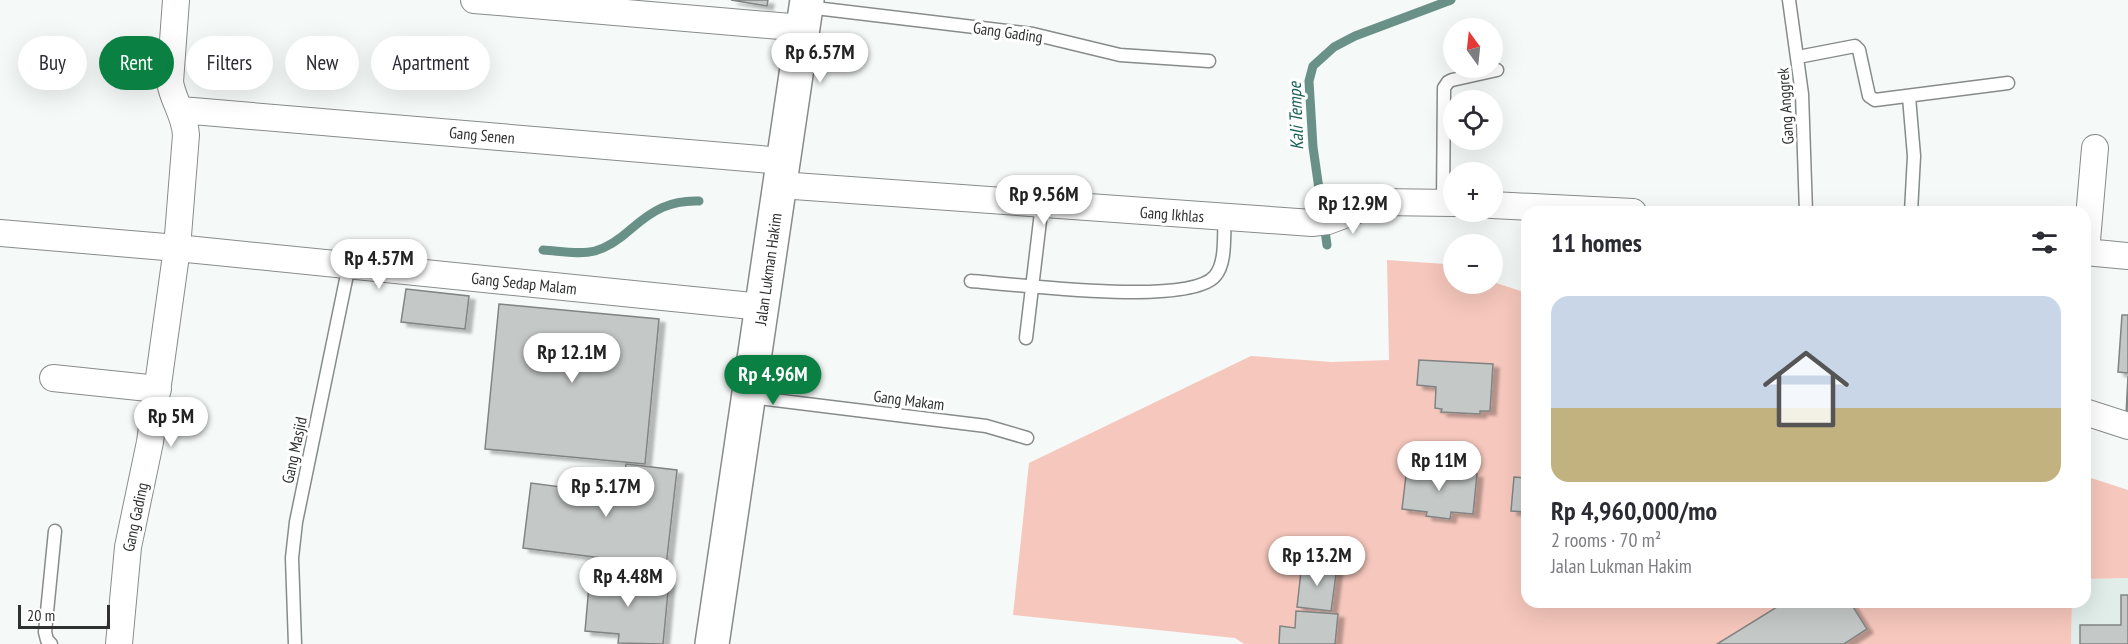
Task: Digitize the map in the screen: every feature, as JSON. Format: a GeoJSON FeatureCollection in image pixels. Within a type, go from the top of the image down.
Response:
{"type":"FeatureCollection","features":[{"type":"Feature","properties":{"kind":"main road","name":"Jalan Lukman Hakim"},"geometry":{"type":"LineString","coordinates":[[712,644],[805,12]]}},
{"type":"Feature","properties":{"kind":"street","name":"Gang Gading"},"geometry":{"type":"LineString","coordinates":[[119,644],[128,547],[150,442],[177,248],[186,135],[185,120],[172,94],[170,82],[176,0]]}},
{"type":"Feature","properties":{"kind":"street"},"geometry":{"type":"LineString","coordinates":[[474,0],[805,12]]}},
{"type":"Feature","properties":{"kind":"street","name":"Gang Senen"},"geometry":{"type":"LineString","coordinates":[[181,110],[782,173]]}},
{"type":"Feature","properties":{"kind":"street"},"geometry":{"type":"LineString","coordinates":[[2089,206],[2095,148]]}},
{"type":"Feature","properties":{"kind":"street","name":"Gang Ikhlas"},"geometry":{"type":"LineString","coordinates":[[782,173],[1042,204],[1312,224],[1328,221],[1366,205],[1389,201],[1443,203]]}},
{"type":"Feature","properties":{"kind":"street"},"geometry":{"type":"LineString","coordinates":[[1503,206],[1521,206]]}},
{"type":"Feature","properties":{"kind":"street","name":"Gang Sedap Malam"},"geometry":{"type":"LineString","coordinates":[[0,233],[177,248],[762,307]]}},
{"type":"Feature","properties":{"kind":"street"},"geometry":{"type":"LineString","coordinates":[[2091,253],[2128,256]]}},
{"type":"Feature","properties":{"kind":"street"},"geometry":{"type":"LineString","coordinates":[[53,378],[158,389]]}},
{"type":"Feature","properties":{"kind":"street"},"geometry":{"type":"LineString","coordinates":[[2091,414],[2128,426]]}},
{"type":"Feature","properties":{"kind":"lane","name":"Gang Anggrek"},"geometry":{"type":"LineString","coordinates":[[1789,0],[1803,103],[1806,206]]}},
{"type":"Feature","properties":{"kind":"lane","name":"Gang Gading"},"geometry":{"type":"LineString","coordinates":[[805,12],[1033,34],[1120,55],[1209,61]]}},
{"type":"Feature","properties":{"kind":"lane"},"geometry":{"type":"LineString","coordinates":[[1798,57],[1855,46],[1859,50],[1869,96],[1878,101],[2008,83]]}},
{"type":"Feature","properties":{"kind":"lane"},"geometry":{"type":"LineString","coordinates":[[1447,162],[1444,88],[1448,82],[1461,78]]}},
{"type":"Feature","properties":{"kind":"lane"},"geometry":{"type":"LineString","coordinates":[[1909,97],[1914,156],[1911,206]]}},
{"type":"Feature","properties":{"kind":"lane"},"geometry":{"type":"LineString","coordinates":[[1026,338],[1042,204]]}},
{"type":"Feature","properties":{"kind":"lane"},"geometry":{"type":"LineString","coordinates":[[971,281],[1145,293],[1176,291],[1199,286],[1212,279],[1220,269],[1225,218]]}},
{"type":"Feature","properties":{"kind":"lane","name":"Gang Masjid"},"geometry":{"type":"LineString","coordinates":[[295,644],[292,558],[296,522],[348,265]]}},
{"type":"Feature","properties":{"kind":"lane","name":"Gang Makam"},"geometry":{"type":"LineString","coordinates":[[749,397],[976,424],[1027,438]]}},
{"type":"Feature","properties":{"kind":"lane"},"geometry":{"type":"LineString","coordinates":[[51,644],[45,633],[55,531]]}},
{"type":"Feature","properties":{"kind":"shaded area"},"geometry":{"type":"Polygon","coordinates":[[[1387,260],[1443,264],[1443,294],[1503,294],[1503,285],[1521,291],[1521,608],[2072,608],[2071,644],[1244,644],[1235,638],[1013,615],[1029,463],[1251,356],[1332,362],[1389,360],[1387,260]]]}},
{"type":"Feature","properties":{"kind":"shaded area"},"geometry":{"type":"Polygon","coordinates":[[[2091,478],[2128,490],[2128,578],[2091,579],[2091,478]]]}},
{"type":"Feature","properties":{"kind":"shaded area"},"geometry":{"type":"Polygon","coordinates":[[[2128,578],[2128,644],[2071,644],[2072,608],[2091,608],[2091,579],[2128,578]]]}},
{"type":"Feature","properties":{"kind":"building"},"geometry":{"type":"Polygon","coordinates":[[[731,0],[768,0],[767,6],[731,0]]]}},
{"type":"Feature","properties":{"kind":"building"},"geometry":{"type":"Polygon","coordinates":[[[406,289],[469,296],[465,329],[401,322],[406,289]]]}},
{"type":"Feature","properties":{"kind":"building"},"geometry":{"type":"Polygon","coordinates":[[[499,304],[659,319],[645,464],[485,449],[499,304]]]}},
{"type":"Feature","properties":{"kind":"building"},"geometry":{"type":"Polygon","coordinates":[[[2122,315],[2128,315],[2128,373],[2118,372],[2122,315]]]}},
{"type":"Feature","properties":{"kind":"building"},"geometry":{"type":"Polygon","coordinates":[[[1419,360],[1493,364],[1490,411],[1480,411],[1480,414],[1441,412],[1442,409],[1435,408],[1436,387],[1417,385],[1419,360]]]}},
{"type":"Feature","properties":{"kind":"building"},"geometry":{"type":"Polygon","coordinates":[[[2128,376],[2128,415],[2126,415],[2128,376]]]}},
{"type":"Feature","properties":{"kind":"building"},"geometry":{"type":"Polygon","coordinates":[[[626,464],[677,470],[666,566],[523,548],[531,483],[622,495],[626,464]]]}},
{"type":"Feature","properties":{"kind":"building"},"geometry":{"type":"Polygon","coordinates":[[[1407,467],[1477,474],[1473,514],[1451,512],[1450,519],[1426,516],[1427,512],[1402,509],[1407,467]]]}},
{"type":"Feature","properties":{"kind":"building"},"geometry":{"type":"Polygon","coordinates":[[[1514,477],[1521,478],[1521,512],[1511,511],[1514,477]]]}},
{"type":"Feature","properties":{"kind":"building"},"geometry":{"type":"Polygon","coordinates":[[[1302,562],[1337,567],[1331,611],[1297,607],[1302,562]]]}},
{"type":"Feature","properties":{"kind":"building"},"geometry":{"type":"Polygon","coordinates":[[[590,574],[669,581],[663,644],[618,643],[619,634],[585,631],[590,574]]]}},
{"type":"Feature","properties":{"kind":"building"},"geometry":{"type":"Polygon","coordinates":[[[2121,595],[2128,595],[2128,644],[2080,644],[2080,625],[2121,625],[2121,595]]]}},
{"type":"Feature","properties":{"kind":"building"},"geometry":{"type":"Polygon","coordinates":[[[1775,608],[1854,608],[1867,629],[1844,644],[1717,644],[1775,608]]]}},
{"type":"Feature","properties":{"kind":"building"},"geometry":{"type":"Polygon","coordinates":[[[1296,611],[1338,614],[1335,644],[1279,644],[1280,626],[1295,628],[1296,611]]]}},
{"type":"Feature","properties":{"kind":"waterway","name":"Kali Tempe"},"geometry":{"type":"LineString","coordinates":[[1327,245],[1313,147],[1309,81],[1313,66],[1334,47],[1355,36],[1451,0]]}},
{"type":"Feature","properties":{"kind":"waterway"},"geometry":{"type":"LineString","coordinates":[[543,250],[576,253],[595,251],[614,242],[662,207],[679,202],[699,201]]}}]}
